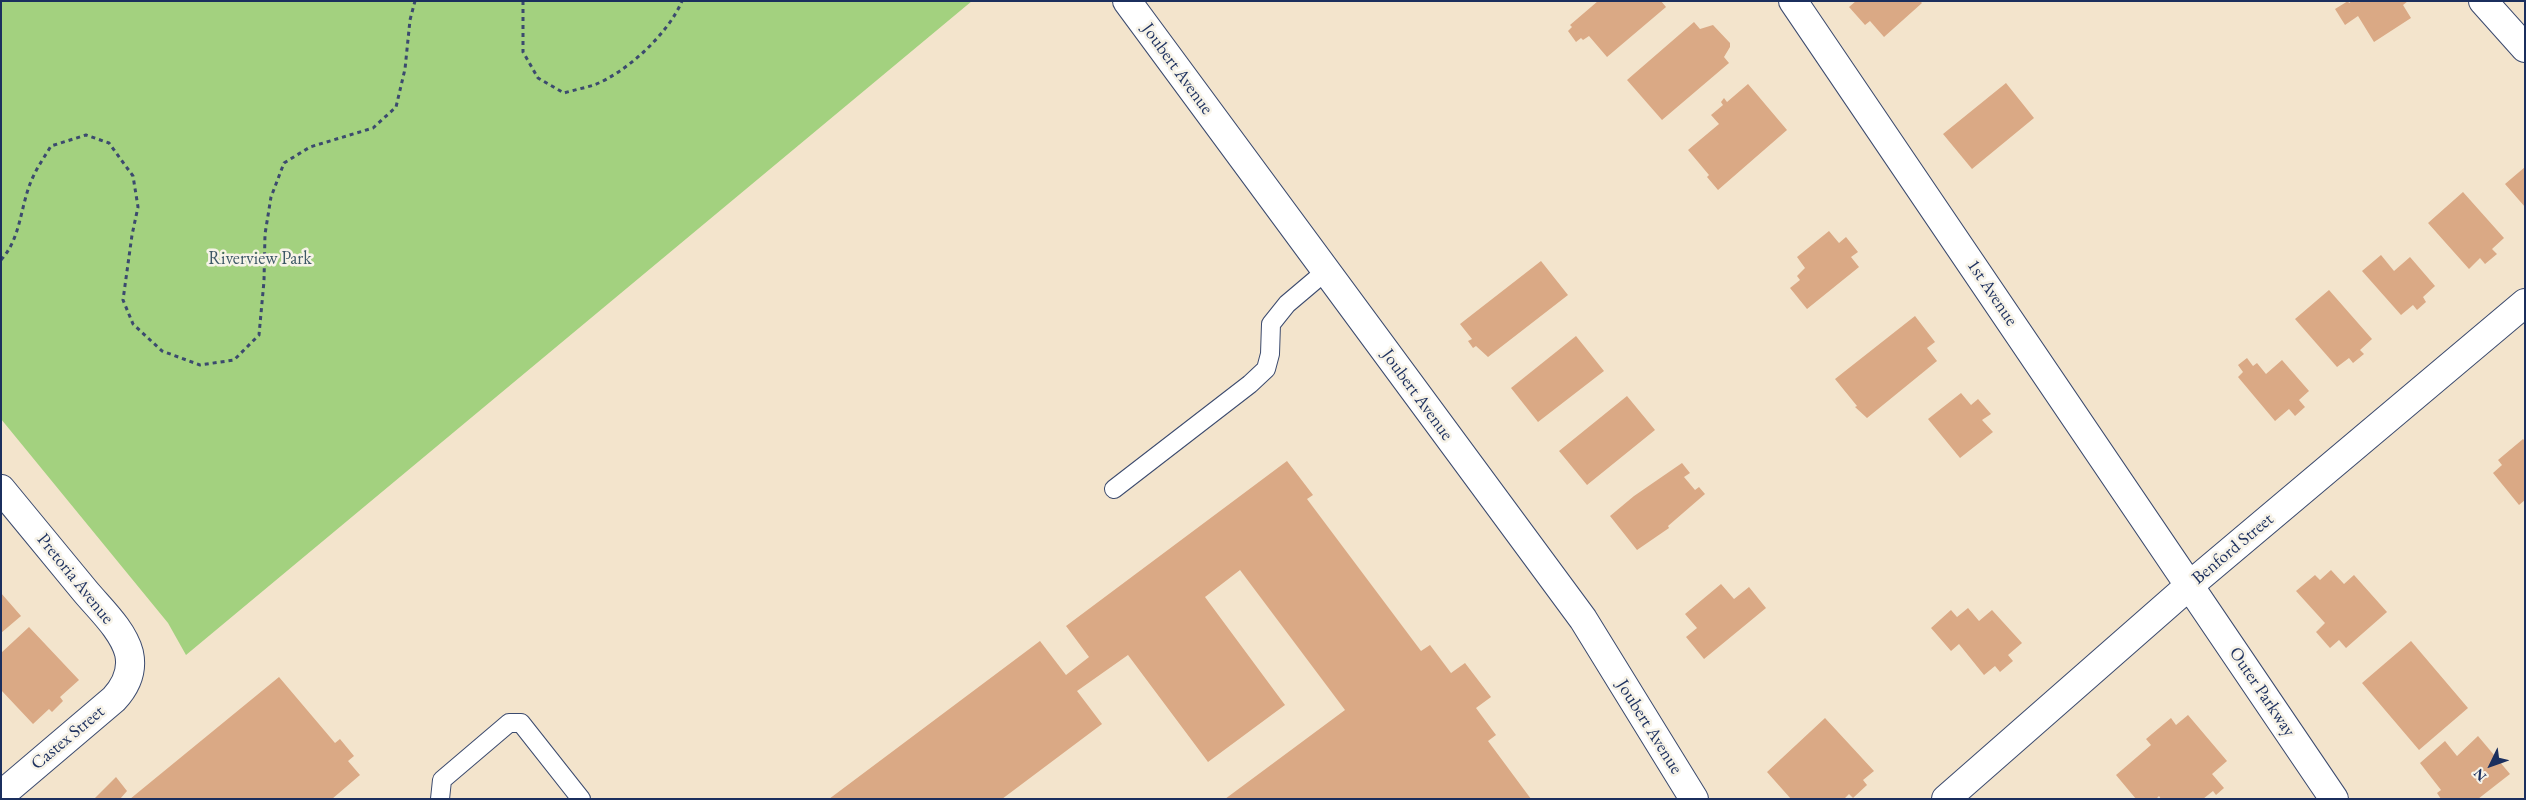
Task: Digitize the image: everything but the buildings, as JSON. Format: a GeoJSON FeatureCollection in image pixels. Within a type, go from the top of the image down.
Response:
{"type":"FeatureCollection","features":[{"type":"Feature","properties":{"kind":"street","name":"Joubert Avenue"},"geometry":{"type":"LineString","coordinates":[[1127,1],[1583,619],[1694,799]]}},
{"type":"Feature","properties":{"kind":"street","name":"1st Avenue"},"geometry":{"type":"LineString","coordinates":[[1793,1],[2190,584]]}},
{"type":"Feature","properties":{"kind":"street"},"geometry":{"type":"LineString","coordinates":[[2483,1],[2525,48]]}},
{"type":"Feature","properties":{"kind":"street","name":"Benford Street"},"geometry":{"type":"LineString","coordinates":[[1946,799],[2190,584],[2525,304]]}},
{"type":"Feature","properties":{"kind":"street","name":"Pretoria Avenue"},"geometry":{"type":"LineString","coordinates":[[1,489],[121,636],[128,652],[129,676]]}},
{"type":"Feature","properties":{"kind":"street","name":"Outer Parkway"},"geometry":{"type":"LineString","coordinates":[[2190,584],[2334,799]]}},
{"type":"Feature","properties":{"kind":"street","name":"Castex Street"},"geometry":{"type":"LineString","coordinates":[[1,795],[114,699],[123,689],[129,676]]}},
{"type":"Feature","properties":{"kind":"lane"},"geometry":{"type":"LineString","coordinates":[[1114,489],[1250,384],[1266,369],[1270,354],[1271,324],[1287,304],[1326,271]]}},
{"type":"Feature","properties":{"kind":"lane"},"geometry":{"type":"LineString","coordinates":[[440,799],[442,780],[509,723],[521,723],[580,799]]}},
{"type":"Feature","properties":{"kind":"path"},"geometry":{"type":"LineString","coordinates":[[1,260],[8,252],[22,219],[32,178],[51,146],[86,135],[108,143],[133,176],[138,207],[129,253],[123,300],[133,324],[162,351],[200,365],[234,360],[260,335],[265,234],[271,197],[284,163],[310,147],[373,128],[396,106],[405,69],[410,20],[415,1]]}},
{"type":"Feature","properties":{"kind":"path"},"geometry":{"type":"LineString","coordinates":[[523,1],[523,52],[538,78],[564,93],[595,84],[626,66],[653,42],[676,16],[682,1]]}},
{"type":"Feature","properties":{"kind":"green space","name":"Riverview Park"},"geometry":{"type":"Polygon","coordinates":[[[1,1],[972,1],[186,655],[168,623],[1,419],[1,1]]]}}]}
